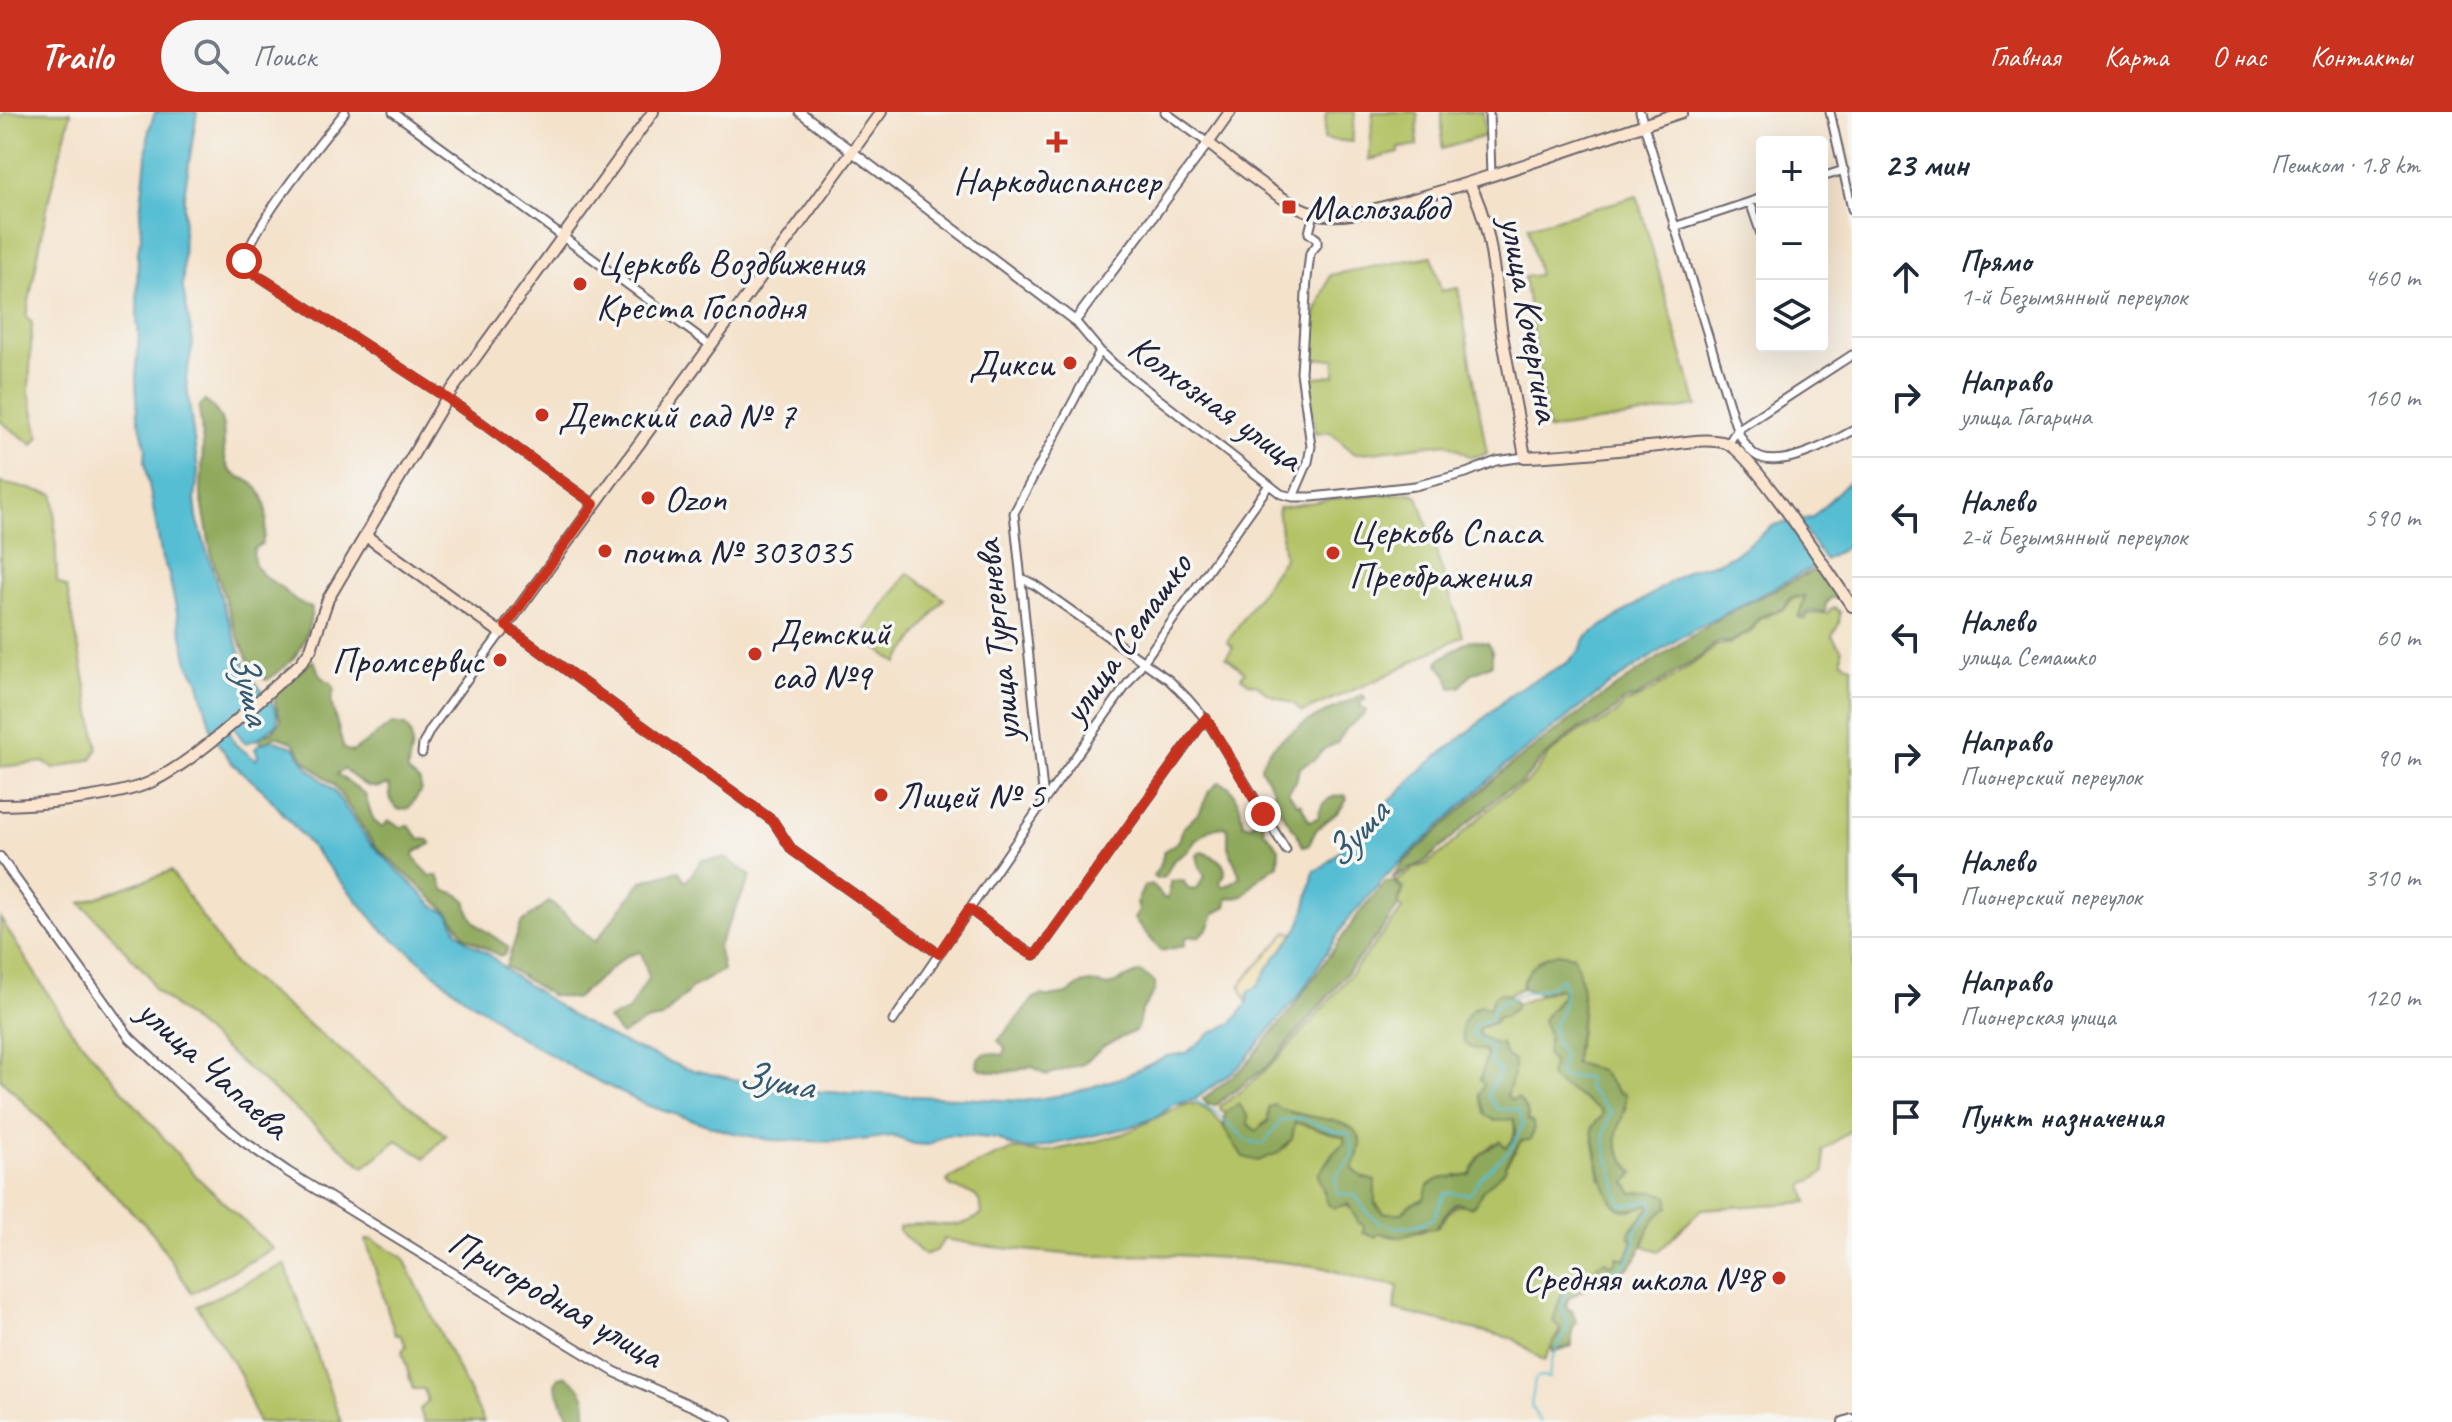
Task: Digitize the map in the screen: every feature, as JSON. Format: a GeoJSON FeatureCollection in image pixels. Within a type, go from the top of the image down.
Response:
{"type":"FeatureCollection","features":[{"type":"Feature","properties":{"kind":"main road"},"geometry":{"type":"LineString","coordinates":[[0,805],[31,804],[136,788],[178,766],[301,663],[311,649],[328,599],[447,398],[653,112]]}},
{"type":"Feature","properties":{"kind":"main road"},"geometry":{"type":"LineString","coordinates":[[366,536],[503,629],[881,112]]}},
{"type":"Feature","properties":{"kind":"main road"},"geometry":{"type":"LineString","coordinates":[[1230,112],[1208,143],[1290,201],[1314,213],[1329,215],[1353,213],[1469,183],[1682,112]]}},
{"type":"Feature","properties":{"kind":"main road","name":"улица Кочергина"},"geometry":{"type":"LineString","coordinates":[[1469,183],[1481,203],[1525,457],[1563,456],[1702,441],[1728,444]]}},
{"type":"Feature","properties":{"kind":"main road"},"geometry":{"type":"LineString","coordinates":[[1728,444],[1742,455],[1774,495],[1852,606]]}},
{"type":"Feature","properties":{"kind":"street"},"geometry":{"type":"LineString","coordinates":[[345,112],[277,202],[246,254],[245,267],[447,398],[594,504]]}},
{"type":"Feature","properties":{"kind":"street"},"geometry":{"type":"LineString","coordinates":[[393,112],[710,345]]}},
{"type":"Feature","properties":{"kind":"street"},"geometry":{"type":"LineString","coordinates":[[800,112],[1075,321],[1208,143],[1165,112]]}},
{"type":"Feature","properties":{"kind":"street"},"geometry":{"type":"LineString","coordinates":[[1489,112],[1491,176]]}},
{"type":"Feature","properties":{"kind":"street"},"geometry":{"type":"LineString","coordinates":[[1640,112],[1737,430],[1754,455],[1775,460],[1830,444],[1852,431]]}},
{"type":"Feature","properties":{"kind":"street"},"geometry":{"type":"LineString","coordinates":[[1830,112],[1852,209]]}},
{"type":"Feature","properties":{"kind":"street"},"geometry":{"type":"LineString","coordinates":[[1828,175],[1844,170]]}},
{"type":"Feature","properties":{"kind":"street"},"geometry":{"type":"LineString","coordinates":[[1674,227],[1756,200]]}},
{"type":"Feature","properties":{"kind":"street"},"geometry":{"type":"LineString","coordinates":[[1750,202],[1756,220]]}},
{"type":"Feature","properties":{"kind":"street"},"geometry":{"type":"LineString","coordinates":[[1293,497],[1308,462],[1311,446],[1301,372],[1310,253],[1317,245],[1317,239],[1309,233],[1314,213]]}},
{"type":"Feature","properties":{"kind":"street","name":"Колхозная улица"},"geometry":{"type":"LineString","coordinates":[[1075,321],[1100,351],[1281,494],[1293,497],[1415,486],[1466,473],[1496,461],[1525,457]]}},
{"type":"Feature","properties":{"kind":"street","name":"улица Тургенева"},"geometry":{"type":"LineString","coordinates":[[1044,801],[1014,513],[1100,351]]}},
{"type":"Feature","properties":{"kind":"street"},"geometry":{"type":"LineString","coordinates":[[1728,444],[1737,430],[1852,355]]}},
{"type":"Feature","properties":{"kind":"street","name":"улица Семашко"},"geometry":{"type":"LineString","coordinates":[[893,1021],[1044,801],[1269,485]]}},
{"type":"Feature","properties":{"kind":"street"},"geometry":{"type":"LineString","coordinates":[[1021,578],[1169,680],[1206,718],[1286,850]]}},
{"type":"Feature","properties":{"kind":"street"},"geometry":{"type":"LineString","coordinates":[[422,753],[430,730],[503,629],[773,821],[792,850],[939,954]]}},
{"type":"Feature","properties":{"kind":"street"},"geometry":{"type":"LineString","coordinates":[[969,909],[1009,937],[1026,954],[1038,952],[1206,718]]}},
{"type":"Feature","properties":{"kind":"street","name":"улица Чапаева"},"geometry":{"type":"LineString","coordinates":[[0,857],[130,1038],[148,1057],[243,1141],[359,1216]]}},
{"type":"Feature","properties":{"kind":"street","name":"Пригородная улица"},"geometry":{"type":"LineString","coordinates":[[359,1216],[615,1372],[728,1422]]}},
{"type":"Feature","properties":{"kind":"street"},"geometry":{"type":"LineString","coordinates":[[1843,1422],[1852,1419]]}},
{"type":"Feature","properties":{"kind":"green space"},"geometry":{"type":"Polygon","coordinates":[[[5,112],[71,112],[49,198],[26,317],[32,323],[29,392],[39,436],[33,445],[0,421],[0,120],[5,112]]]}},
{"type":"Feature","properties":{"kind":"green space"},"geometry":{"type":"Polygon","coordinates":[[[1326,112],[1355,112],[1352,142],[1324,139],[1326,112]]]}},
{"type":"Feature","properties":{"kind":"green space"},"geometry":{"type":"Polygon","coordinates":[[[1373,112],[1418,114],[1417,146],[1399,148],[1399,153],[1369,160],[1373,112]]]}},
{"type":"Feature","properties":{"kind":"green space"},"geometry":{"type":"Polygon","coordinates":[[[1442,112],[1483,112],[1485,136],[1442,149],[1442,112]]]}},
{"type":"Feature","properties":{"kind":"green space"},"geometry":{"type":"Polygon","coordinates":[[[1637,196],[1697,406],[1548,430],[1524,277],[1539,275],[1528,227],[1637,196]]]}},
{"type":"Feature","properties":{"kind":"green space"},"geometry":{"type":"Polygon","coordinates":[[[1432,256],[1441,291],[1458,288],[1487,454],[1471,457],[1446,443],[1355,454],[1330,432],[1315,434],[1307,378],[1335,375],[1335,359],[1314,359],[1314,319],[1330,275],[1432,256]]]}},
{"type":"Feature","properties":{"kind":"green space"},"geometry":{"type":"Polygon","coordinates":[[[205,401],[220,417],[229,469],[256,487],[264,502],[264,536],[262,544],[254,549],[254,563],[264,576],[312,608],[308,631],[299,650],[286,666],[267,680],[252,669],[234,627],[212,558],[201,495],[203,444],[199,407],[205,401]]]}},
{"type":"Feature","properties":{"kind":"green space"},"geometry":{"type":"Polygon","coordinates":[[[0,483],[54,494],[57,582],[67,588],[98,748],[92,759],[54,769],[44,762],[0,767],[0,483]]]}},
{"type":"Feature","properties":{"kind":"green space"},"geometry":{"type":"Polygon","coordinates":[[[1411,493],[1418,496],[1463,636],[1379,679],[1302,712],[1294,704],[1266,693],[1258,685],[1241,677],[1245,672],[1226,657],[1233,647],[1227,642],[1284,558],[1278,508],[1337,498],[1411,493]]]}},
{"type":"Feature","properties":{"kind":"green space"},"geometry":{"type":"Polygon","coordinates":[[[1816,569],[1838,598],[1831,598],[1826,603],[1825,612],[1809,611],[1804,617],[1799,616],[1805,597],[1791,597],[1784,608],[1759,617],[1751,630],[1730,642],[1717,642],[1700,657],[1636,697],[1622,701],[1615,710],[1595,723],[1578,729],[1540,761],[1523,782],[1503,792],[1426,861],[1392,878],[1403,863],[1503,771],[1601,697],[1725,615],[1816,569]]]}},
{"type":"Feature","properties":{"kind":"green space"},"geometry":{"type":"Polygon","coordinates":[[[908,573],[944,599],[897,663],[861,637],[908,573]]]}},
{"type":"Feature","properties":{"kind":"green space"},"geometry":{"type":"Polygon","coordinates":[[[1801,597],[1804,601],[1798,617],[1805,620],[1809,614],[1828,613],[1830,609],[1840,612],[1839,624],[1832,636],[1842,650],[1842,661],[1852,666],[1852,1129],[1823,1151],[1825,1172],[1803,1186],[1808,1202],[1702,1209],[1659,1251],[1644,1246],[1651,1224],[1668,1207],[1632,1193],[1626,1182],[1634,1172],[1616,1141],[1626,1107],[1600,1070],[1574,1063],[1580,1031],[1578,968],[1523,981],[1522,988],[1508,995],[1500,993],[1489,1009],[1475,1007],[1469,1014],[1462,1033],[1469,1043],[1484,1050],[1487,1055],[1484,1065],[1513,1119],[1513,1139],[1506,1147],[1494,1143],[1480,1155],[1470,1174],[1440,1179],[1424,1199],[1409,1205],[1402,1213],[1384,1213],[1353,1169],[1358,1153],[1349,1126],[1279,1109],[1256,1131],[1248,1124],[1248,1117],[1239,1104],[1221,1111],[1220,1106],[1245,1088],[1291,1044],[1392,923],[1402,909],[1398,905],[1404,889],[1395,880],[1427,864],[1444,851],[1503,796],[1527,783],[1550,754],[1579,731],[1596,726],[1617,713],[1623,704],[1672,678],[1717,645],[1729,644],[1752,631],[1759,619],[1785,609],[1792,599],[1801,597]]]}},
{"type":"Feature","properties":{"kind":"green space"},"geometry":{"type":"Polygon","coordinates":[[[1470,640],[1488,643],[1492,650],[1492,664],[1471,674],[1460,687],[1451,688],[1447,675],[1438,664],[1439,660],[1470,640]]]}},
{"type":"Feature","properties":{"kind":"green space"},"geometry":{"type":"Polygon","coordinates":[[[314,661],[321,677],[334,689],[331,702],[344,749],[352,752],[392,724],[405,726],[412,743],[408,772],[420,782],[421,791],[408,809],[400,810],[391,800],[390,786],[368,786],[344,769],[337,774],[365,794],[370,813],[382,827],[389,821],[401,827],[409,826],[420,839],[429,840],[431,844],[415,852],[417,862],[430,876],[438,876],[445,891],[467,902],[476,923],[508,947],[505,955],[500,956],[465,937],[450,914],[375,846],[334,785],[306,761],[293,742],[275,736],[263,746],[260,743],[260,735],[272,732],[281,721],[273,695],[314,661]]]}},
{"type":"Feature","properties":{"kind":"green space"},"geometry":{"type":"Polygon","coordinates":[[[1363,695],[1366,699],[1359,704],[1366,710],[1365,714],[1347,728],[1337,743],[1299,768],[1296,781],[1288,792],[1296,803],[1301,804],[1309,821],[1318,818],[1321,807],[1330,798],[1345,795],[1347,799],[1338,812],[1316,830],[1308,846],[1303,846],[1279,809],[1268,803],[1274,791],[1261,768],[1265,756],[1303,724],[1363,695]]]}},
{"type":"Feature","properties":{"kind":"green space"},"geometry":{"type":"Polygon","coordinates":[[[1219,782],[1230,787],[1240,806],[1243,824],[1251,826],[1256,819],[1262,818],[1264,831],[1279,848],[1278,865],[1257,880],[1244,895],[1228,898],[1226,907],[1214,914],[1209,927],[1200,936],[1186,937],[1184,946],[1161,951],[1134,919],[1139,911],[1137,902],[1144,886],[1152,884],[1168,899],[1171,881],[1183,880],[1188,889],[1196,890],[1205,876],[1197,855],[1201,852],[1221,862],[1225,869],[1220,882],[1222,887],[1240,876],[1228,847],[1228,829],[1224,827],[1211,829],[1196,840],[1188,851],[1173,861],[1165,877],[1156,879],[1153,876],[1161,864],[1164,851],[1179,841],[1183,828],[1200,812],[1209,791],[1219,782]]]}},
{"type":"Feature","properties":{"kind":"green space"},"geometry":{"type":"Polygon","coordinates":[[[726,858],[751,876],[718,946],[723,970],[693,987],[662,1018],[646,1021],[621,1035],[608,1019],[628,1011],[649,977],[641,952],[626,956],[575,999],[550,995],[506,966],[521,923],[550,901],[595,942],[642,881],[679,871],[686,882],[702,860],[726,858]]]}},
{"type":"Feature","properties":{"kind":"green space"},"geometry":{"type":"Polygon","coordinates":[[[171,871],[235,965],[446,1135],[425,1158],[397,1140],[364,1167],[154,989],[148,975],[81,903],[171,871]]]}},
{"type":"Feature","properties":{"kind":"green space"},"geometry":{"type":"Polygon","coordinates":[[[1393,881],[1402,889],[1397,908],[1312,1016],[1270,1064],[1216,1105],[1208,1105],[1203,1099],[1243,1068],[1288,1014],[1362,909],[1386,882],[1393,881]]]}},
{"type":"Feature","properties":{"kind":"green space"},"geometry":{"type":"Polygon","coordinates":[[[0,918],[71,1030],[198,1178],[273,1249],[192,1293],[153,1233],[0,1078],[0,918]]]}},
{"type":"Feature","properties":{"kind":"green space"},"geometry":{"type":"Polygon","coordinates":[[[1558,953],[1574,956],[1582,987],[1582,1017],[1574,1063],[1600,1070],[1618,1092],[1625,1094],[1625,1107],[1616,1140],[1634,1173],[1626,1183],[1632,1193],[1655,1192],[1668,1197],[1668,1207],[1652,1223],[1636,1259],[1629,1267],[1616,1275],[1594,1279],[1588,1287],[1568,1299],[1566,1307],[1572,1311],[1576,1321],[1572,1346],[1553,1352],[1552,1343],[1561,1329],[1553,1321],[1565,1284],[1579,1270],[1592,1274],[1597,1265],[1605,1261],[1610,1265],[1615,1263],[1617,1257],[1626,1259],[1633,1240],[1629,1233],[1650,1207],[1649,1204],[1624,1210],[1610,1199],[1592,1131],[1602,1111],[1550,1078],[1553,1062],[1547,1055],[1549,1037],[1543,1020],[1562,996],[1562,990],[1558,988],[1539,994],[1522,988],[1526,975],[1534,965],[1558,953]]]}},
{"type":"Feature","properties":{"kind":"green space"},"geometry":{"type":"Polygon","coordinates":[[[1140,972],[1155,982],[1155,990],[1141,1012],[1137,1030],[1104,1046],[1083,1064],[1047,1075],[1031,1066],[1004,1072],[977,1067],[978,1059],[986,1053],[1003,1055],[1005,1047],[998,1041],[1034,998],[1067,994],[1090,982],[1108,986],[1140,972]]]}},
{"type":"Feature","properties":{"kind":"green space"},"geometry":{"type":"Polygon","coordinates":[[[1558,988],[1562,990],[1562,995],[1543,1020],[1549,1037],[1547,1055],[1553,1062],[1557,1084],[1574,1091],[1602,1111],[1592,1131],[1600,1178],[1632,1210],[1650,1206],[1630,1233],[1634,1240],[1626,1259],[1565,1284],[1553,1321],[1561,1329],[1544,1361],[1514,1339],[1394,1310],[1398,1286],[1321,1267],[1175,1255],[1086,1256],[944,1239],[937,1250],[924,1255],[899,1231],[899,1227],[909,1225],[962,1224],[982,1214],[976,1197],[950,1186],[947,1181],[990,1158],[1013,1150],[1044,1152],[1103,1139],[1189,1104],[1203,1107],[1217,1118],[1243,1157],[1270,1153],[1285,1146],[1293,1132],[1292,1122],[1345,1137],[1345,1143],[1333,1152],[1318,1175],[1355,1214],[1376,1230],[1399,1237],[1436,1228],[1455,1207],[1476,1203],[1483,1190],[1505,1169],[1527,1124],[1527,1115],[1518,1098],[1512,1100],[1507,1096],[1514,1072],[1495,1044],[1479,1035],[1478,1029],[1495,1022],[1498,1017],[1515,1009],[1517,1004],[1558,988]]]}},
{"type":"Feature","properties":{"kind":"green space"},"geometry":{"type":"Polygon","coordinates":[[[1500,993],[1508,995],[1517,1004],[1515,1008],[1478,1029],[1479,1035],[1495,1044],[1501,1043],[1506,1056],[1514,1060],[1507,1096],[1512,1100],[1518,1098],[1522,1103],[1534,1131],[1530,1140],[1521,1141],[1505,1165],[1506,1169],[1483,1190],[1476,1203],[1471,1207],[1457,1203],[1436,1228],[1424,1228],[1399,1237],[1379,1233],[1375,1237],[1363,1233],[1364,1226],[1358,1222],[1348,1204],[1334,1208],[1328,1204],[1318,1175],[1344,1143],[1344,1137],[1295,1122],[1292,1139],[1278,1153],[1258,1161],[1243,1157],[1224,1128],[1225,1112],[1239,1104],[1248,1117],[1248,1124],[1256,1131],[1268,1121],[1269,1107],[1275,1105],[1283,1110],[1347,1125],[1360,1139],[1353,1169],[1362,1177],[1375,1181],[1375,1204],[1384,1213],[1402,1213],[1409,1205],[1424,1199],[1428,1185],[1440,1179],[1470,1174],[1480,1155],[1500,1141],[1506,1147],[1510,1145],[1514,1138],[1514,1119],[1495,1121],[1485,1114],[1479,1094],[1484,1085],[1480,1080],[1487,1055],[1484,1050],[1467,1045],[1462,1032],[1463,1024],[1473,1010],[1481,1005],[1489,1009],[1494,997],[1500,993]]]}},
{"type":"Feature","properties":{"kind":"green space"},"geometry":{"type":"Polygon","coordinates":[[[372,1239],[403,1257],[484,1422],[424,1422],[420,1409],[428,1402],[424,1389],[413,1389],[402,1351],[406,1346],[401,1335],[395,1334],[366,1240],[372,1239]]]}},
{"type":"Feature","properties":{"kind":"green space"},"geometry":{"type":"Polygon","coordinates":[[[285,1264],[341,1422],[258,1422],[240,1374],[197,1306],[285,1264]]]}},
{"type":"Feature","properties":{"kind":"green space"},"geometry":{"type":"Polygon","coordinates":[[[565,1376],[584,1395],[584,1422],[574,1422],[564,1408],[555,1384],[558,1377],[565,1376]]]}},
{"type":"Feature","properties":{"kind":"sand"},"geometry":{"type":"Polygon","coordinates":[[[1287,932],[1295,933],[1271,963],[1260,983],[1248,993],[1247,1004],[1240,985],[1287,932]]]}},
{"type":"Feature","properties":{"kind":"water","name":"Зуша"},"geometry":{"type":"Polygon","coordinates":[[[155,112],[197,112],[184,195],[183,289],[193,342],[186,379],[198,470],[197,518],[240,653],[277,716],[277,724],[258,739],[245,743],[227,718],[224,720],[235,744],[256,760],[258,755],[255,749],[259,744],[272,740],[294,747],[308,767],[334,791],[370,843],[434,906],[449,914],[457,931],[468,942],[574,1017],[616,1040],[684,1068],[783,1090],[1024,1101],[1069,1094],[1123,1077],[1167,1056],[1186,1053],[1211,1033],[1232,1023],[1247,1004],[1248,993],[1260,983],[1299,926],[1314,871],[1323,867],[1425,766],[1516,690],[1567,663],[1580,650],[1586,637],[1689,570],[1717,563],[1735,554],[1774,525],[1788,522],[1817,565],[1681,637],[1609,685],[1502,768],[1386,876],[1346,922],[1301,993],[1239,1067],[1194,1100],[1173,1105],[1157,1117],[1127,1128],[1033,1149],[1013,1147],[998,1139],[960,1135],[946,1135],[928,1145],[914,1144],[892,1136],[845,1142],[770,1140],[729,1132],[646,1105],[584,1074],[504,1028],[491,1015],[454,990],[383,931],[264,791],[232,763],[213,736],[198,680],[188,663],[168,571],[162,559],[145,461],[146,448],[138,416],[140,213],[149,130],[155,112]]]}},
{"type":"Feature","properties":{"kind":"water"},"geometry":{"type":"Polygon","coordinates":[[[1852,478],[1852,544],[1825,560],[1797,520],[1812,518],[1852,478]]]}},
{"type":"Feature","properties":{"kind":"waterway"},"geometry":{"type":"LineString","coordinates":[[1194,1100],[1214,1111],[1248,1141],[1264,1144],[1280,1121],[1301,1118],[1334,1131],[1349,1133],[1354,1156],[1336,1175],[1337,1193],[1356,1196],[1371,1216],[1388,1226],[1420,1224],[1433,1219],[1445,1193],[1470,1194],[1481,1177],[1511,1149],[1523,1124],[1519,1110],[1497,1109],[1488,1095],[1500,1071],[1490,1060],[1493,1049],[1473,1035],[1475,1024],[1490,1021],[1493,1008],[1518,995],[1548,988],[1562,978],[1564,1003],[1553,1026],[1556,1044],[1564,1055],[1559,1072],[1563,1077],[1587,1078],[1588,1088],[1611,1112],[1605,1129],[1605,1143],[1622,1205],[1652,1201],[1652,1211],[1635,1231],[1635,1243],[1627,1262],[1612,1272],[1593,1275],[1566,1288],[1562,1308],[1568,1326],[1551,1362],[1549,1378],[1535,1380],[1531,1406],[1540,1422]]}},
{"type":"Feature","properties":{"kind":"place","name":"Наркодиспансер"},"geometry":{"type":"Point","coordinates":[1057,142]}},
{"type":"Feature","properties":{"kind":"place","name":"Маслозавод"},"geometry":{"type":"Point","coordinates":[1289,207]}},
{"type":"Feature","properties":{"kind":"place","name":"Церковь Воздвижения Креста Господня"},"geometry":{"type":"Point","coordinates":[580,284]}},
{"type":"Feature","properties":{"kind":"place","name":"Дикси"},"geometry":{"type":"Point","coordinates":[1070,363]}},
{"type":"Feature","properties":{"kind":"place","name":"Детский сад № 7"},"geometry":{"type":"Point","coordinates":[542,415]}},
{"type":"Feature","properties":{"kind":"place","name":"Ozon"},"geometry":{"type":"Point","coordinates":[648,498]}},
{"type":"Feature","properties":{"kind":"place","name":"почта № 303035"},"geometry":{"type":"Point","coordinates":[605,551]}},
{"type":"Feature","properties":{"kind":"place","name":"Церковь Спаса Преображения"},"geometry":{"type":"Point","coordinates":[1333,553]}},
{"type":"Feature","properties":{"kind":"place","name":"Детский сад №9"},"geometry":{"type":"Point","coordinates":[755,654]}},
{"type":"Feature","properties":{"kind":"place","name":"Промсервис"},"geometry":{"type":"Point","coordinates":[500,660]}},
{"type":"Feature","properties":{"kind":"place","name":"Лицей № 5"},"geometry":{"type":"Point","coordinates":[881,795]}},
{"type":"Feature","properties":{"kind":"place","name":"Средняя школа №8"},"geometry":{"type":"Point","coordinates":[1779,1278]}},
{"type":"Feature","properties":{"kind":"route"},"geometry":{"type":"LineString","coordinates":[[244,261],[245,267],[447,398],[594,504],[506,626],[773,821],[792,850],[939,954],[969,909],[1009,937],[1026,954],[1038,952],[1206,718],[1263,814]]}}]}
